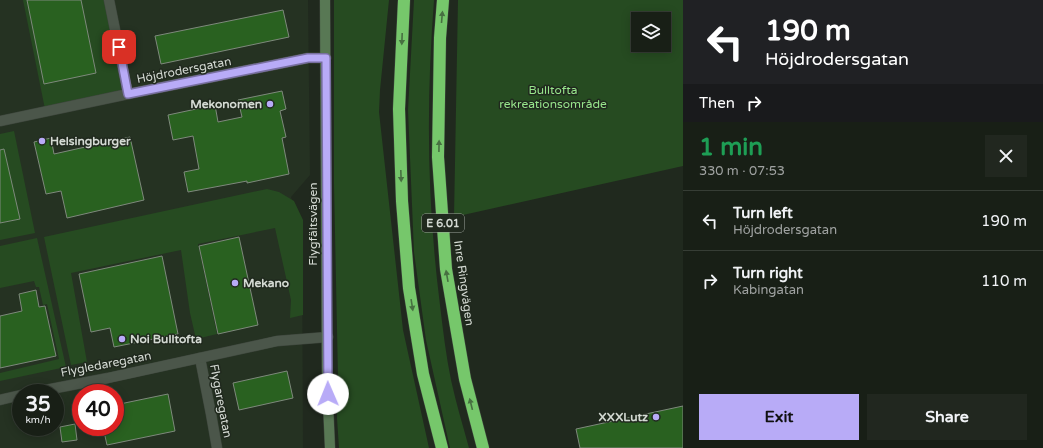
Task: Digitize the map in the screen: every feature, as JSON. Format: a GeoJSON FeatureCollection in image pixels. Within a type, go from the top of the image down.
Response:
{"type":"FeatureCollection","features":[{"type":"Feature","properties":{"kind":"highway","name":"E 6.01"},"geometry":{"type":"LineString","coordinates":[[404,0],[399,109],[402,201],[409,280],[423,374],[442,448]]}},
{"type":"Feature","properties":{"kind":"highway","name":"Inre Ringvägen"},"geometry":{"type":"LineString","coordinates":[[443,0],[440,38],[438,157],[446,269],[465,379],[483,448]]}},
{"type":"Feature","properties":{"kind":"street"},"geometry":{"type":"LineString","coordinates":[[109,0],[128,94]]}},
{"type":"Feature","properties":{"kind":"street","name":"Flygfältsvägen"},"geometry":{"type":"LineString","coordinates":[[325,0],[328,337],[327,380],[330,448]]}},
{"type":"Feature","properties":{"kind":"street","name":"Höjdrodersgatan"},"geometry":{"type":"LineString","coordinates":[[0,121],[308,58],[326,58]]}},
{"type":"Feature","properties":{"kind":"street","name":"Flygledaregatan"},"geometry":{"type":"LineString","coordinates":[[64,386],[277,341],[328,337]]}},
{"type":"Feature","properties":{"kind":"street","name":"Flygaregatan"},"geometry":{"type":"LineString","coordinates":[[200,358],[217,448]]}},
{"type":"Feature","properties":{"kind":"street"},"geometry":{"type":"LineString","coordinates":[[0,400],[12,397]]}},
{"type":"Feature","properties":{"kind":"shaded area"},"geometry":{"type":"Polygon","coordinates":[[[0,0],[308,0],[310,175],[291,197],[302,232],[303,448],[0,448],[0,0]]]}},
{"type":"Feature","properties":{"kind":"green space"},"geometry":{"type":"Polygon","coordinates":[[[23,0],[106,0],[125,92],[45,109],[23,0]]]}},
{"type":"Feature","properties":{"kind":"green space"},"geometry":{"type":"Polygon","coordinates":[[[334,0],[389,0],[379,112],[403,330],[429,448],[339,448],[337,418],[338,377],[334,184],[334,0]]]}},
{"type":"Feature","properties":{"kind":"green space"},"geometry":{"type":"Polygon","coordinates":[[[414,0],[434,0],[431,38],[429,115],[432,229],[440,305],[451,380],[469,448],[450,448],[426,340],[414,252],[408,110],[414,0]]]}},
{"type":"Feature","properties":{"kind":"green space","name":"Bulltofta rekreationsområde"},"geometry":{"type":"Polygon","coordinates":[[[458,0],[683,0],[683,166],[454,217],[458,0]]]}},
{"type":"Feature","properties":{"kind":"green space"},"geometry":{"type":"Polygon","coordinates":[[[14,131],[35,233],[0,240],[0,134],[14,131]]]}},
{"type":"Feature","properties":{"kind":"green space"},"geometry":{"type":"Polygon","coordinates":[[[267,189],[279,192],[294,201],[303,220],[303,315],[290,318],[291,300],[275,228],[198,244],[217,334],[196,339],[190,313],[181,250],[71,273],[87,362],[71,365],[44,237],[267,189]]]}},
{"type":"Feature","properties":{"kind":"green space"},"geometry":{"type":"Polygon","coordinates":[[[37,238],[66,367],[0,381],[0,373],[59,359],[47,304],[43,305],[39,287],[36,287],[34,281],[0,288],[0,246],[37,238]]]}},
{"type":"Feature","properties":{"kind":"building"},"geometry":{"type":"Polygon","coordinates":[[[27,0],[81,0],[96,73],[44,84],[27,0]]]}},
{"type":"Feature","properties":{"kind":"building"},"geometry":{"type":"Polygon","coordinates":[[[283,10],[289,37],[161,64],[155,36],[283,10]]]}},
{"type":"Feature","properties":{"kind":"building"},"geometry":{"type":"Polygon","coordinates":[[[282,91],[286,109],[280,111],[286,137],[282,138],[289,174],[247,183],[247,181],[188,192],[184,172],[199,169],[193,136],[173,140],[168,115],[215,105],[218,122],[242,117],[238,100],[282,91]]]}},
{"type":"Feature","properties":{"kind":"building"},"geometry":{"type":"Polygon","coordinates":[[[130,137],[144,200],[67,218],[61,191],[46,194],[34,142],[51,138],[54,154],[130,137]]]}},
{"type":"Feature","properties":{"kind":"building"},"geometry":{"type":"Polygon","coordinates":[[[4,149],[20,219],[0,223],[0,150],[4,149]]]}},
{"type":"Feature","properties":{"kind":"building"},"geometry":{"type":"Polygon","coordinates":[[[239,237],[258,325],[218,334],[199,246],[239,237]]]}},
{"type":"Feature","properties":{"kind":"building"},"geometry":{"type":"Polygon","coordinates":[[[162,256],[178,334],[114,347],[110,328],[91,332],[79,274],[162,256]]]}},
{"type":"Feature","properties":{"kind":"building"},"geometry":{"type":"Polygon","coordinates":[[[36,290],[39,307],[45,306],[56,356],[0,368],[0,316],[22,311],[19,294],[36,290]]]}},
{"type":"Feature","properties":{"kind":"building"},"geometry":{"type":"Polygon","coordinates":[[[287,371],[293,398],[239,410],[233,383],[287,371]]]}},
{"type":"Feature","properties":{"kind":"building"},"geometry":{"type":"Polygon","coordinates":[[[168,394],[175,431],[107,445],[105,436],[124,436],[124,403],[168,394]]]}},
{"type":"Feature","properties":{"kind":"building","name":"XXXLutz"},"geometry":{"type":"Polygon","coordinates":[[[683,406],[683,448],[580,448],[576,429],[683,406]]]}},
{"type":"Feature","properties":{"kind":"building"},"geometry":{"type":"Polygon","coordinates":[[[72,425],[72,436],[76,436],[77,440],[62,442],[61,436],[64,436],[64,426],[72,425]]]}},
{"type":"Feature","properties":{"kind":"place","name":"Mekonomen"},"geometry":{"type":"Point","coordinates":[270,104]}},
{"type":"Feature","properties":{"kind":"place","name":"Helsingburger"},"geometry":{"type":"Point","coordinates":[42,141]}},
{"type":"Feature","properties":{"kind":"place","name":"Mekano"},"geometry":{"type":"Point","coordinates":[235,283]}},
{"type":"Feature","properties":{"kind":"place","name":"Noi Bulltofta"},"geometry":{"type":"Point","coordinates":[122,339]}},
{"type":"Feature","properties":{"kind":"place","name":"XXXLutz"},"geometry":{"type":"Point","coordinates":[656,417]}},
{"type":"Feature","properties":{"kind":"route"},"geometry":{"type":"LineString","coordinates":[[119,47],[128,94],[308,58],[326,58],[328,394]]}}]}
